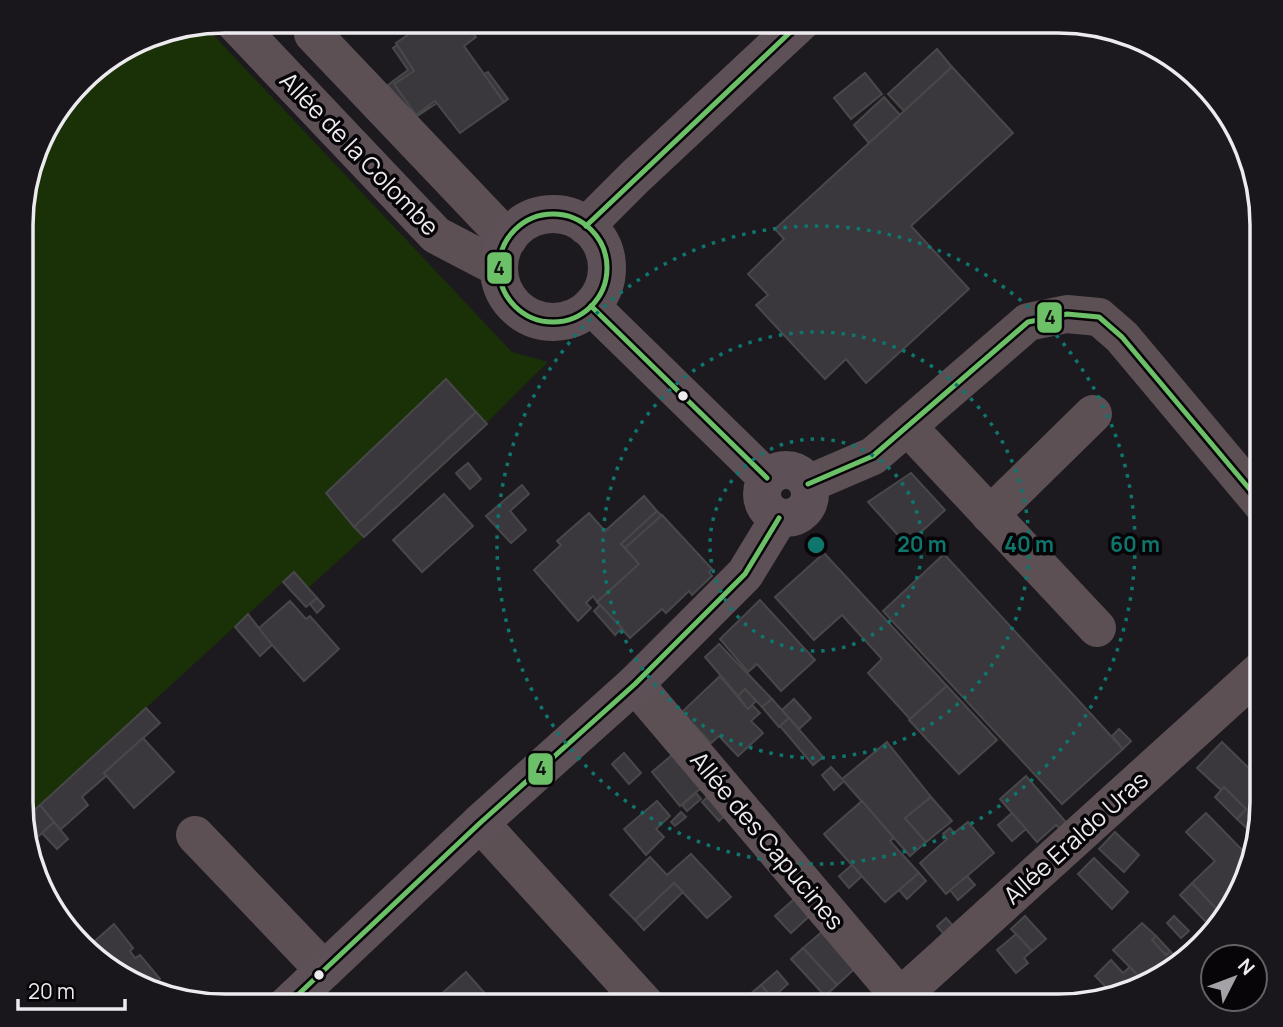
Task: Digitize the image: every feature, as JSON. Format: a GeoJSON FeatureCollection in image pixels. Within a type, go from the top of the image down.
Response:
{"type":"FeatureCollection","features":[{"type":"Feature","properties":{"kind":"main road"},"geometry":{"type":"LineString","coordinates":[[586,226],[788,34]]}},
{"type":"Feature","properties":{"kind":"main road"},"geometry":{"type":"LineString","coordinates":[[553,214],[571,217],[586,226],[599,239],[606,256],[604,283],[591,306],[577,317],[559,322],[541,321],[524,314],[511,302],[502,286],[503,253],[519,225],[535,217],[553,214]]}},
{"type":"Feature","properties":{"kind":"main road"},"geometry":{"type":"LineString","coordinates":[[591,306],[767,478]]}},
{"type":"Feature","properties":{"kind":"main road"},"geometry":{"type":"LineString","coordinates":[[789,470],[800,475],[808,484],[810,495],[800,514],[790,519],[779,518],[768,511],[762,501],[762,489],[767,478],[777,471],[789,470]]}},
{"type":"Feature","properties":{"kind":"main road"},"geometry":{"type":"LineString","coordinates":[[300,993],[480,823],[635,684],[745,574],[766,544],[779,518]]}},
{"type":"Feature","properties":{"kind":"street","name":"Allée de la Colombe"},"geometry":{"type":"LineString","coordinates":[[244,33],[436,235],[503,253]]}},
{"type":"Feature","properties":{"kind":"street"},"geometry":{"type":"LineString","coordinates":[[314,33],[503,253]]}},
{"type":"Feature","properties":{"kind":"street"},"geometry":{"type":"LineString","coordinates":[[808,484],[873,456],[1028,322],[1067,314],[1099,317],[1122,337],[1209,425],[1250,485]]}},
{"type":"Feature","properties":{"kind":"street"},"geometry":{"type":"LineString","coordinates":[[990,515],[1093,414]]}},
{"type":"Feature","properties":{"kind":"street"},"geometry":{"type":"LineString","coordinates":[[908,427],[1097,628]]}},
{"type":"Feature","properties":{"kind":"street","name":"Allée Eraldo Uras"},"geometry":{"type":"LineString","coordinates":[[903,994],[1249,681]]}},
{"type":"Feature","properties":{"kind":"street","name":"Allée des Capucines"},"geometry":{"type":"LineString","coordinates":[[635,684],[889,994]]}},
{"type":"Feature","properties":{"kind":"street"},"geometry":{"type":"LineString","coordinates":[[480,823],[637,994]]}},
{"type":"Feature","properties":{"kind":"street"},"geometry":{"type":"LineString","coordinates":[[195,835],[324,970]]}},
{"type":"Feature","properties":{"kind":"green space"},"geometry":{"type":"Polygon","coordinates":[[[212,34],[512,352],[548,362],[443,466],[308,588],[294,572],[34,811],[33,225],[40,176],[53,140],[73,108],[108,73],[140,53],[164,43],[200,35],[212,34]]]}},
{"type":"Feature","properties":{"kind":"building"},"geometry":{"type":"Polygon","coordinates":[[[410,33],[473,33],[476,37],[464,46],[504,102],[460,133],[435,101],[416,115],[394,84],[414,71],[396,43],[410,33]]]}},
{"type":"Feature","properties":{"kind":"building"},"geometry":{"type":"Polygon","coordinates":[[[397,45],[414,71],[394,84],[416,115],[437,103],[413,119],[388,85],[408,70],[393,48],[397,45]]]}},
{"type":"Feature","properties":{"kind":"building"},"geometry":{"type":"Polygon","coordinates":[[[937,49],[952,67],[904,111],[888,94],[937,49]]]}},
{"type":"Feature","properties":{"kind":"building"},"geometry":{"type":"Polygon","coordinates":[[[952,67],[1013,133],[911,226],[969,289],[866,383],[846,359],[825,379],[756,305],[768,295],[748,274],[784,239],[775,229],[952,67]]]}},
{"type":"Feature","properties":{"kind":"building"},"geometry":{"type":"Polygon","coordinates":[[[488,72],[508,99],[504,102],[484,74],[488,72]]]}},
{"type":"Feature","properties":{"kind":"building"},"geometry":{"type":"Polygon","coordinates":[[[865,73],[882,94],[851,119],[834,98],[865,73]]]}},
{"type":"Feature","properties":{"kind":"building"},"geometry":{"type":"Polygon","coordinates":[[[884,97],[900,115],[869,143],[854,125],[884,97]]]}},
{"type":"Feature","properties":{"kind":"building"},"geometry":{"type":"Polygon","coordinates":[[[446,379],[476,412],[354,527],[326,493],[446,379]]]}},
{"type":"Feature","properties":{"kind":"building"},"geometry":{"type":"Polygon","coordinates":[[[476,412],[487,424],[364,537],[354,527],[476,412]]]}},
{"type":"Feature","properties":{"kind":"building"},"geometry":{"type":"Polygon","coordinates":[[[468,463],[481,479],[470,489],[456,473],[468,463]]]}},
{"type":"Feature","properties":{"kind":"building"},"geometry":{"type":"Polygon","coordinates":[[[911,473],[945,510],[907,545],[868,502],[911,473]]]}},
{"type":"Feature","properties":{"kind":"building"},"geometry":{"type":"Polygon","coordinates":[[[522,485],[529,494],[510,511],[526,530],[511,543],[486,516],[522,485]]]}},
{"type":"Feature","properties":{"kind":"building"},"geometry":{"type":"Polygon","coordinates":[[[444,494],[473,526],[422,572],[393,540],[444,494]]]}},
{"type":"Feature","properties":{"kind":"building"},"geometry":{"type":"Polygon","coordinates":[[[644,496],[657,511],[621,544],[639,564],[597,602],[593,596],[586,603],[591,608],[578,621],[534,570],[561,545],[557,541],[589,513],[605,531],[644,496]]]}},
{"type":"Feature","properties":{"kind":"building"},"geometry":{"type":"Polygon","coordinates":[[[657,511],[662,516],[625,548],[621,544],[657,511]]]}},
{"type":"Feature","properties":{"kind":"building"},"geometry":{"type":"Polygon","coordinates":[[[662,515],[712,569],[709,572],[712,576],[692,595],[689,591],[666,613],[662,609],[630,638],[597,602],[639,564],[625,548],[662,515]]]}},
{"type":"Feature","properties":{"kind":"building"},"geometry":{"type":"Polygon","coordinates":[[[824,553],[947,686],[910,719],[868,673],[882,659],[842,615],[814,640],[775,597],[824,553]]]}},
{"type":"Feature","properties":{"kind":"building"},"geometry":{"type":"Polygon","coordinates":[[[944,554],[1123,749],[1062,804],[883,611],[944,554]]]}},
{"type":"Feature","properties":{"kind":"building"},"geometry":{"type":"Polygon","coordinates":[[[294,572],[317,598],[306,607],[283,582],[294,572]]]}},
{"type":"Feature","properties":{"kind":"building"},"geometry":{"type":"Polygon","coordinates":[[[317,598],[324,606],[317,613],[310,604],[317,598]]]}},
{"type":"Feature","properties":{"kind":"building"},"geometry":{"type":"Polygon","coordinates":[[[760,600],[815,660],[781,691],[757,664],[748,672],[720,639],[760,600]]]}},
{"type":"Feature","properties":{"kind":"building"},"geometry":{"type":"Polygon","coordinates":[[[290,601],[306,619],[310,616],[339,649],[304,681],[258,629],[290,601]]]}},
{"type":"Feature","properties":{"kind":"building"},"geometry":{"type":"Polygon","coordinates":[[[600,605],[622,628],[615,635],[594,611],[600,605]]]}},
{"type":"Feature","properties":{"kind":"building"},"geometry":{"type":"Polygon","coordinates":[[[248,614],[272,645],[260,656],[235,627],[248,614]]]}},
{"type":"Feature","properties":{"kind":"building"},"geometry":{"type":"Polygon","coordinates":[[[719,644],[772,699],[762,707],[745,689],[738,696],[705,657],[719,644]]]}},
{"type":"Feature","properties":{"kind":"building"},"geometry":{"type":"Polygon","coordinates":[[[720,676],[748,709],[752,705],[760,713],[751,721],[763,733],[738,756],[719,736],[711,743],[682,712],[720,676]]]}},
{"type":"Feature","properties":{"kind":"building"},"geometry":{"type":"Polygon","coordinates":[[[947,686],[997,740],[959,774],[909,720],[947,686]]]}},
{"type":"Feature","properties":{"kind":"building"},"geometry":{"type":"Polygon","coordinates":[[[745,689],[756,701],[748,709],[738,696],[745,689]]]}},
{"type":"Feature","properties":{"kind":"building"},"geometry":{"type":"Polygon","coordinates":[[[772,699],[789,718],[779,727],[762,707],[772,699]]]}},
{"type":"Feature","properties":{"kind":"building"},"geometry":{"type":"Polygon","coordinates":[[[794,699],[811,718],[799,729],[782,710],[794,699]]]}},
{"type":"Feature","properties":{"kind":"building"},"geometry":{"type":"Polygon","coordinates":[[[146,708],[160,723],[104,773],[106,776],[82,797],[88,805],[60,830],[40,805],[146,708]]]}},
{"type":"Feature","properties":{"kind":"building"},"geometry":{"type":"Polygon","coordinates":[[[789,718],[823,757],[813,765],[780,726],[789,718]]]}},
{"type":"Feature","properties":{"kind":"building"},"geometry":{"type":"Polygon","coordinates":[[[1119,729],[1131,741],[1123,749],[1112,736],[1119,729]]]}},
{"type":"Feature","properties":{"kind":"building"},"geometry":{"type":"Polygon","coordinates":[[[143,738],[174,772],[134,808],[104,773],[143,738]]]}},
{"type":"Feature","properties":{"kind":"building"},"geometry":{"type":"Polygon","coordinates":[[[887,742],[931,797],[905,818],[926,842],[910,856],[842,779],[887,742]]]}},
{"type":"Feature","properties":{"kind":"building"},"geometry":{"type":"Polygon","coordinates":[[[1222,742],[1249,768],[1247,829],[1237,819],[1246,809],[1224,787],[1221,790],[1197,768],[1222,742]]]}},
{"type":"Feature","properties":{"kind":"building"},"geometry":{"type":"Polygon","coordinates":[[[678,750],[707,783],[680,806],[652,772],[678,750]]]}},
{"type":"Feature","properties":{"kind":"building"},"geometry":{"type":"Polygon","coordinates":[[[624,753],[641,773],[629,784],[612,764],[624,753]]]}},
{"type":"Feature","properties":{"kind":"building"},"geometry":{"type":"Polygon","coordinates":[[[831,767],[844,781],[834,790],[822,775],[831,767]]]}},
{"type":"Feature","properties":{"kind":"building"},"geometry":{"type":"Polygon","coordinates":[[[1026,776],[1070,827],[1064,833],[1056,825],[1037,842],[1000,799],[1026,776]]]}},
{"type":"Feature","properties":{"kind":"building"},"geometry":{"type":"Polygon","coordinates":[[[1224,787],[1246,809],[1237,819],[1215,797],[1224,787]]]}},
{"type":"Feature","properties":{"kind":"building"},"geometry":{"type":"Polygon","coordinates":[[[714,791],[731,810],[719,821],[702,802],[714,791]]]}},
{"type":"Feature","properties":{"kind":"building"},"geometry":{"type":"Polygon","coordinates":[[[696,793],[701,799],[687,811],[682,805],[696,793]]]}},
{"type":"Feature","properties":{"kind":"building"},"geometry":{"type":"Polygon","coordinates":[[[931,797],[952,821],[926,842],[905,818],[931,797]]]}},
{"type":"Feature","properties":{"kind":"building"},"geometry":{"type":"Polygon","coordinates":[[[657,801],[670,816],[656,829],[664,837],[646,855],[624,829],[657,801]]]}},
{"type":"Feature","properties":{"kind":"building"},"geometry":{"type":"Polygon","coordinates":[[[862,801],[894,838],[890,841],[919,873],[885,902],[824,834],[862,801]]]}},
{"type":"Feature","properties":{"kind":"building"},"geometry":{"type":"Polygon","coordinates":[[[40,805],[54,822],[37,837],[35,827],[34,810],[40,805]]]}},
{"type":"Feature","properties":{"kind":"building"},"geometry":{"type":"Polygon","coordinates":[[[681,812],[686,817],[675,826],[671,822],[681,812]]]}},
{"type":"Feature","properties":{"kind":"building"},"geometry":{"type":"Polygon","coordinates":[[[1012,813],[1026,829],[1012,841],[998,825],[1012,813]]]}},
{"type":"Feature","properties":{"kind":"building"},"geometry":{"type":"Polygon","coordinates":[[[1206,813],[1243,851],[1230,887],[1216,909],[1192,883],[1215,861],[1186,832],[1206,813]]]}},
{"type":"Feature","properties":{"kind":"building"},"geometry":{"type":"Polygon","coordinates":[[[54,822],[68,839],[57,849],[42,833],[54,822]]]}},
{"type":"Feature","properties":{"kind":"building"},"geometry":{"type":"Polygon","coordinates":[[[968,822],[994,853],[946,894],[920,863],[947,839],[943,834],[950,828],[954,833],[968,822]]]}},
{"type":"Feature","properties":{"kind":"building"},"geometry":{"type":"Polygon","coordinates":[[[1115,832],[1139,855],[1124,872],[1099,849],[1115,832]]]}},
{"type":"Feature","properties":{"kind":"building"},"geometry":{"type":"Polygon","coordinates":[[[691,854],[731,897],[707,918],[674,883],[635,920],[610,895],[650,857],[667,875],[691,854]]]}},
{"type":"Feature","properties":{"kind":"building"},"geometry":{"type":"Polygon","coordinates":[[[1094,858],[1128,892],[1112,909],[1078,874],[1094,858]]]}},
{"type":"Feature","properties":{"kind":"building"},"geometry":{"type":"Polygon","coordinates":[[[852,865],[862,876],[849,888],[839,876],[852,865]]]}},
{"type":"Feature","properties":{"kind":"building"},"geometry":{"type":"Polygon","coordinates":[[[919,873],[926,881],[907,899],[899,890],[919,873]]]}},
{"type":"Feature","properties":{"kind":"building"},"geometry":{"type":"Polygon","coordinates":[[[967,876],[975,885],[958,900],[950,890],[967,876]]]}},
{"type":"Feature","properties":{"kind":"building"},"geometry":{"type":"Polygon","coordinates":[[[674,883],[683,892],[644,930],[635,920],[674,883]]]}},
{"type":"Feature","properties":{"kind":"building"},"geometry":{"type":"Polygon","coordinates":[[[1192,883],[1216,909],[1206,922],[1180,895],[1192,883]]]}},
{"type":"Feature","properties":{"kind":"building"},"geometry":{"type":"Polygon","coordinates":[[[801,893],[816,910],[791,933],[775,916],[801,893]]]}},
{"type":"Feature","properties":{"kind":"building"},"geometry":{"type":"Polygon","coordinates":[[[1025,916],[1046,939],[1032,951],[1011,929],[1025,916]]]}},
{"type":"Feature","properties":{"kind":"building"},"geometry":{"type":"Polygon","coordinates":[[[1174,916],[1189,931],[1181,938],[1167,923],[1174,916]]]}},
{"type":"Feature","properties":{"kind":"building"},"geometry":{"type":"Polygon","coordinates":[[[946,918],[957,930],[948,939],[937,926],[946,918]]]}},
{"type":"Feature","properties":{"kind":"building"},"geometry":{"type":"Polygon","coordinates":[[[1142,923],[1156,936],[1152,940],[1166,955],[1170,951],[1174,955],[1138,976],[1113,950],[1142,923]]]}},
{"type":"Feature","properties":{"kind":"building"},"geometry":{"type":"Polygon","coordinates":[[[114,924],[133,948],[130,951],[135,958],[140,955],[160,979],[157,981],[140,974],[94,941],[114,924]]]}},
{"type":"Feature","properties":{"kind":"building"},"geometry":{"type":"Polygon","coordinates":[[[830,925],[862,962],[837,985],[803,948],[830,925]]]}},
{"type":"Feature","properties":{"kind":"building"},"geometry":{"type":"Polygon","coordinates":[[[1016,934],[1032,951],[1024,958],[1028,963],[1016,973],[997,950],[1016,934]]]}},
{"type":"Feature","properties":{"kind":"building"},"geometry":{"type":"Polygon","coordinates":[[[1156,936],[1170,951],[1166,955],[1152,940],[1156,936]]]}},
{"type":"Feature","properties":{"kind":"building"},"geometry":{"type":"Polygon","coordinates":[[[803,948],[837,985],[827,994],[823,994],[791,959],[803,948]]]}},
{"type":"Feature","properties":{"kind":"building"},"geometry":{"type":"Polygon","coordinates":[[[1111,960],[1123,973],[1130,967],[1138,976],[1106,987],[1095,976],[1111,960]]]}},
{"type":"Feature","properties":{"kind":"building"},"geometry":{"type":"Polygon","coordinates":[[[777,971],[788,984],[777,994],[768,994],[761,985],[777,971]]]}},
{"type":"Feature","properties":{"kind":"building"},"geometry":{"type":"Polygon","coordinates":[[[466,972],[485,993],[442,993],[466,972]]]}},
{"type":"Feature","properties":{"kind":"building"},"geometry":{"type":"Polygon","coordinates":[[[761,985],[768,994],[751,994],[761,985]]]}},
{"type":"Feature","properties":{"kind":"transit line","name":"4"},"geometry":{"type":"LineString","coordinates":[[586,226],[789,34]]}},
{"type":"Feature","properties":{"kind":"transit line","name":"4"},"geometry":{"type":"LineString","coordinates":[[553,214],[574,218],[591,230],[603,247],[607,268],[603,289],[591,306],[574,318],[553,322],[532,318],[515,306],[503,289],[499,268],[503,247],[515,230],[532,218],[553,214]]}},
{"type":"Feature","properties":{"kind":"transit line","name":"4"},"geometry":{"type":"LineString","coordinates":[[591,306],[767,478]]}},
{"type":"Feature","properties":{"kind":"transit line","name":"4"},"geometry":{"type":"LineString","coordinates":[[808,484],[873,456],[1028,322],[1067,314],[1099,317],[1122,337],[1250,489]]}},
{"type":"Feature","properties":{"kind":"transit line","name":"4"},"geometry":{"type":"LineString","coordinates":[[300,993],[480,823],[635,684],[745,574],[779,518]]}}]}
